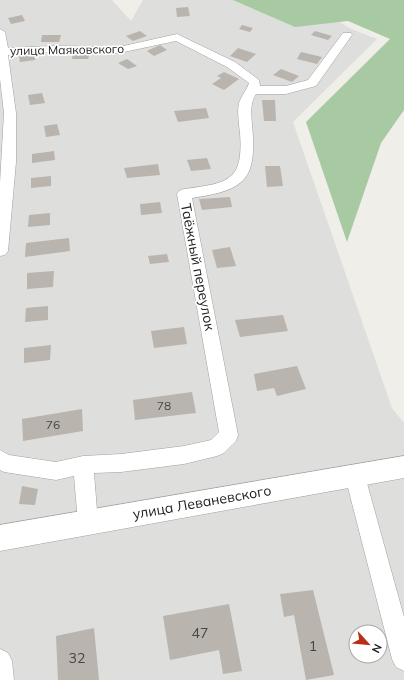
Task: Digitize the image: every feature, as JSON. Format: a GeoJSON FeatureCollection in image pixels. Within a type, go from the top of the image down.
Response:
{"type":"FeatureCollection","features":[{"type":"Feature","properties":{"kind":"street"},"geometry":{"type":"LineString","coordinates":[[0,32],[3,52],[4,91],[10,113],[9,162],[0,251]]}},
{"type":"Feature","properties":{"kind":"street"},"geometry":{"type":"LineString","coordinates":[[254,90],[286,90],[312,83],[347,35]]}},
{"type":"Feature","properties":{"kind":"street","name":"улица Маяковского"},"geometry":{"type":"LineString","coordinates":[[3,52],[54,49],[119,50],[138,47],[177,37],[251,76],[255,83],[254,90]]}},
{"type":"Feature","properties":{"kind":"street","name":"Таёжный переулок"},"geometry":{"type":"LineString","coordinates":[[83,465],[121,463],[184,455],[217,447],[229,435],[184,194],[224,186],[235,181],[242,175],[247,154],[245,103],[254,90]]}},
{"type":"Feature","properties":{"kind":"street"},"geometry":{"type":"LineString","coordinates":[[0,459],[4,463],[56,471],[83,465],[88,522]]}},
{"type":"Feature","properties":{"kind":"street","name":"улица Леваневского"},"geometry":{"type":"LineString","coordinates":[[0,538],[404,467]]}},
{"type":"Feature","properties":{"kind":"street"},"geometry":{"type":"LineString","coordinates":[[355,476],[404,659]]}},
{"type":"Feature","properties":{"kind":"street"},"geometry":{"type":"LineString","coordinates":[[0,661],[2,680]]}},
{"type":"Feature","properties":{"kind":"shaded area"},"geometry":{"type":"Polygon","coordinates":[[[0,0],[112,0],[131,21],[143,0],[280,0],[320,9],[349,28],[377,39],[293,122],[392,408],[404,423],[404,680],[0,680],[0,0]]]}},
{"type":"Feature","properties":{"kind":"green space"},"geometry":{"type":"Polygon","coordinates":[[[233,0],[404,0],[404,110],[381,143],[347,242],[306,122],[390,39],[348,21],[295,27],[233,0]]]}},
{"type":"Feature","properties":{"kind":"building"},"geometry":{"type":"Polygon","coordinates":[[[188,7],[190,16],[177,17],[176,8],[188,7]]]}},
{"type":"Feature","properties":{"kind":"building"},"geometry":{"type":"Polygon","coordinates":[[[22,15],[25,21],[11,24],[8,18],[22,15]]]}},
{"type":"Feature","properties":{"kind":"building"},"geometry":{"type":"Polygon","coordinates":[[[242,25],[253,28],[250,32],[239,29],[242,25]]]}},
{"type":"Feature","properties":{"kind":"building"},"geometry":{"type":"Polygon","coordinates":[[[140,31],[147,36],[133,41],[126,36],[140,31]]]}},
{"type":"Feature","properties":{"kind":"building"},"geometry":{"type":"Polygon","coordinates":[[[315,31],[332,36],[328,40],[311,35],[315,31]]]}},
{"type":"Feature","properties":{"kind":"building"},"geometry":{"type":"Polygon","coordinates":[[[42,35],[61,35],[59,42],[41,42],[42,35]]]}},
{"type":"Feature","properties":{"kind":"building"},"geometry":{"type":"Polygon","coordinates":[[[160,45],[167,50],[154,56],[147,51],[160,45]]]}},
{"type":"Feature","properties":{"kind":"building"},"geometry":{"type":"Polygon","coordinates":[[[238,48],[256,54],[247,62],[230,56],[238,48]]]}},
{"type":"Feature","properties":{"kind":"building"},"geometry":{"type":"Polygon","coordinates":[[[73,52],[90,52],[88,59],[72,59],[73,52]]]}},
{"type":"Feature","properties":{"kind":"building"},"geometry":{"type":"Polygon","coordinates":[[[301,52],[322,57],[317,64],[297,59],[301,52]]]}},
{"type":"Feature","properties":{"kind":"building"},"geometry":{"type":"Polygon","coordinates":[[[34,54],[35,60],[20,62],[19,56],[34,54]]]}},
{"type":"Feature","properties":{"kind":"building"},"geometry":{"type":"Polygon","coordinates":[[[127,59],[137,66],[128,69],[118,63],[127,59]]]}},
{"type":"Feature","properties":{"kind":"building"},"geometry":{"type":"Polygon","coordinates":[[[281,69],[299,76],[292,82],[273,75],[281,69]]]}},
{"type":"Feature","properties":{"kind":"building"},"geometry":{"type":"Polygon","coordinates":[[[224,72],[239,79],[224,90],[212,84],[221,78],[217,76],[224,72]]]}},
{"type":"Feature","properties":{"kind":"building"},"geometry":{"type":"Polygon","coordinates":[[[42,93],[45,103],[30,105],[28,95],[42,93]]]}},
{"type":"Feature","properties":{"kind":"building"},"geometry":{"type":"Polygon","coordinates":[[[262,100],[275,100],[276,121],[264,121],[262,100]]]}},
{"type":"Feature","properties":{"kind":"building"},"geometry":{"type":"Polygon","coordinates":[[[206,108],[209,118],[178,122],[174,111],[206,108]]]}},
{"type":"Feature","properties":{"kind":"building"},"geometry":{"type":"Polygon","coordinates":[[[57,124],[60,135],[46,137],[44,126],[57,124]]]}},
{"type":"Feature","properties":{"kind":"building"},"geometry":{"type":"Polygon","coordinates":[[[54,151],[55,160],[32,163],[32,154],[54,151]]]}},
{"type":"Feature","properties":{"kind":"building"},"geometry":{"type":"Polygon","coordinates":[[[207,158],[211,169],[191,171],[187,160],[207,158]]]}},
{"type":"Feature","properties":{"kind":"building"},"geometry":{"type":"Polygon","coordinates":[[[158,164],[160,175],[127,178],[124,168],[158,164]]]}},
{"type":"Feature","properties":{"kind":"building"},"geometry":{"type":"Polygon","coordinates":[[[265,166],[280,166],[283,186],[267,187],[265,166]]]}},
{"type":"Feature","properties":{"kind":"building"},"geometry":{"type":"Polygon","coordinates":[[[51,176],[51,186],[31,188],[31,178],[51,176]]]}},
{"type":"Feature","properties":{"kind":"building"},"geometry":{"type":"Polygon","coordinates":[[[230,197],[232,207],[202,210],[199,199],[230,197]]]}},
{"type":"Feature","properties":{"kind":"building"},"geometry":{"type":"Polygon","coordinates":[[[160,202],[162,213],[141,215],[140,204],[160,202]]]}},
{"type":"Feature","properties":{"kind":"building"},"geometry":{"type":"Polygon","coordinates":[[[50,213],[50,225],[28,227],[29,215],[50,213]]]}},
{"type":"Feature","properties":{"kind":"building"},"geometry":{"type":"Polygon","coordinates":[[[69,238],[70,251],[25,257],[26,243],[69,238]]]}},
{"type":"Feature","properties":{"kind":"building"},"geometry":{"type":"Polygon","coordinates":[[[230,247],[236,266],[217,268],[212,250],[230,247]]]}},
{"type":"Feature","properties":{"kind":"building"},"geometry":{"type":"Polygon","coordinates":[[[167,254],[169,262],[150,264],[148,256],[167,254]]]}},
{"type":"Feature","properties":{"kind":"building"},"geometry":{"type":"Polygon","coordinates":[[[54,271],[53,287],[27,289],[27,273],[54,271]]]}},
{"type":"Feature","properties":{"kind":"building"},"geometry":{"type":"Polygon","coordinates":[[[48,306],[48,320],[25,322],[26,308],[48,306]]]}},
{"type":"Feature","properties":{"kind":"building"},"geometry":{"type":"Polygon","coordinates":[[[283,315],[288,331],[240,337],[235,320],[283,315]]]}},
{"type":"Feature","properties":{"kind":"building"},"geometry":{"type":"Polygon","coordinates":[[[184,327],[187,344],[154,348],[151,331],[184,327]]]}},
{"type":"Feature","properties":{"kind":"building"},"geometry":{"type":"Polygon","coordinates":[[[51,345],[50,360],[24,363],[24,348],[51,345]]]}},
{"type":"Feature","properties":{"kind":"building"},"geometry":{"type":"Polygon","coordinates":[[[297,366],[306,389],[277,396],[274,388],[257,391],[254,374],[297,366]]]}},
{"type":"Feature","properties":{"kind":"building"},"geometry":{"type":"Polygon","coordinates":[[[192,392],[196,413],[135,420],[133,400],[192,392]]]}},
{"type":"Feature","properties":{"kind":"building"},"geometry":{"type":"Polygon","coordinates":[[[82,409],[83,431],[23,441],[22,419],[82,409]]]}},
{"type":"Feature","properties":{"kind":"building"},"geometry":{"type":"Polygon","coordinates":[[[22,486],[38,489],[35,505],[19,504],[22,486]]]}},
{"type":"Feature","properties":{"kind":"building"},"geometry":{"type":"Polygon","coordinates":[[[313,590],[334,675],[306,680],[294,615],[284,617],[280,594],[313,590]]]}},
{"type":"Feature","properties":{"kind":"building"},"geometry":{"type":"Polygon","coordinates":[[[229,604],[242,671],[223,674],[219,650],[170,660],[163,616],[229,604]]]}},
{"type":"Feature","properties":{"kind":"building"},"geometry":{"type":"Polygon","coordinates":[[[94,628],[99,680],[58,680],[56,636],[94,628]]]}}]}
